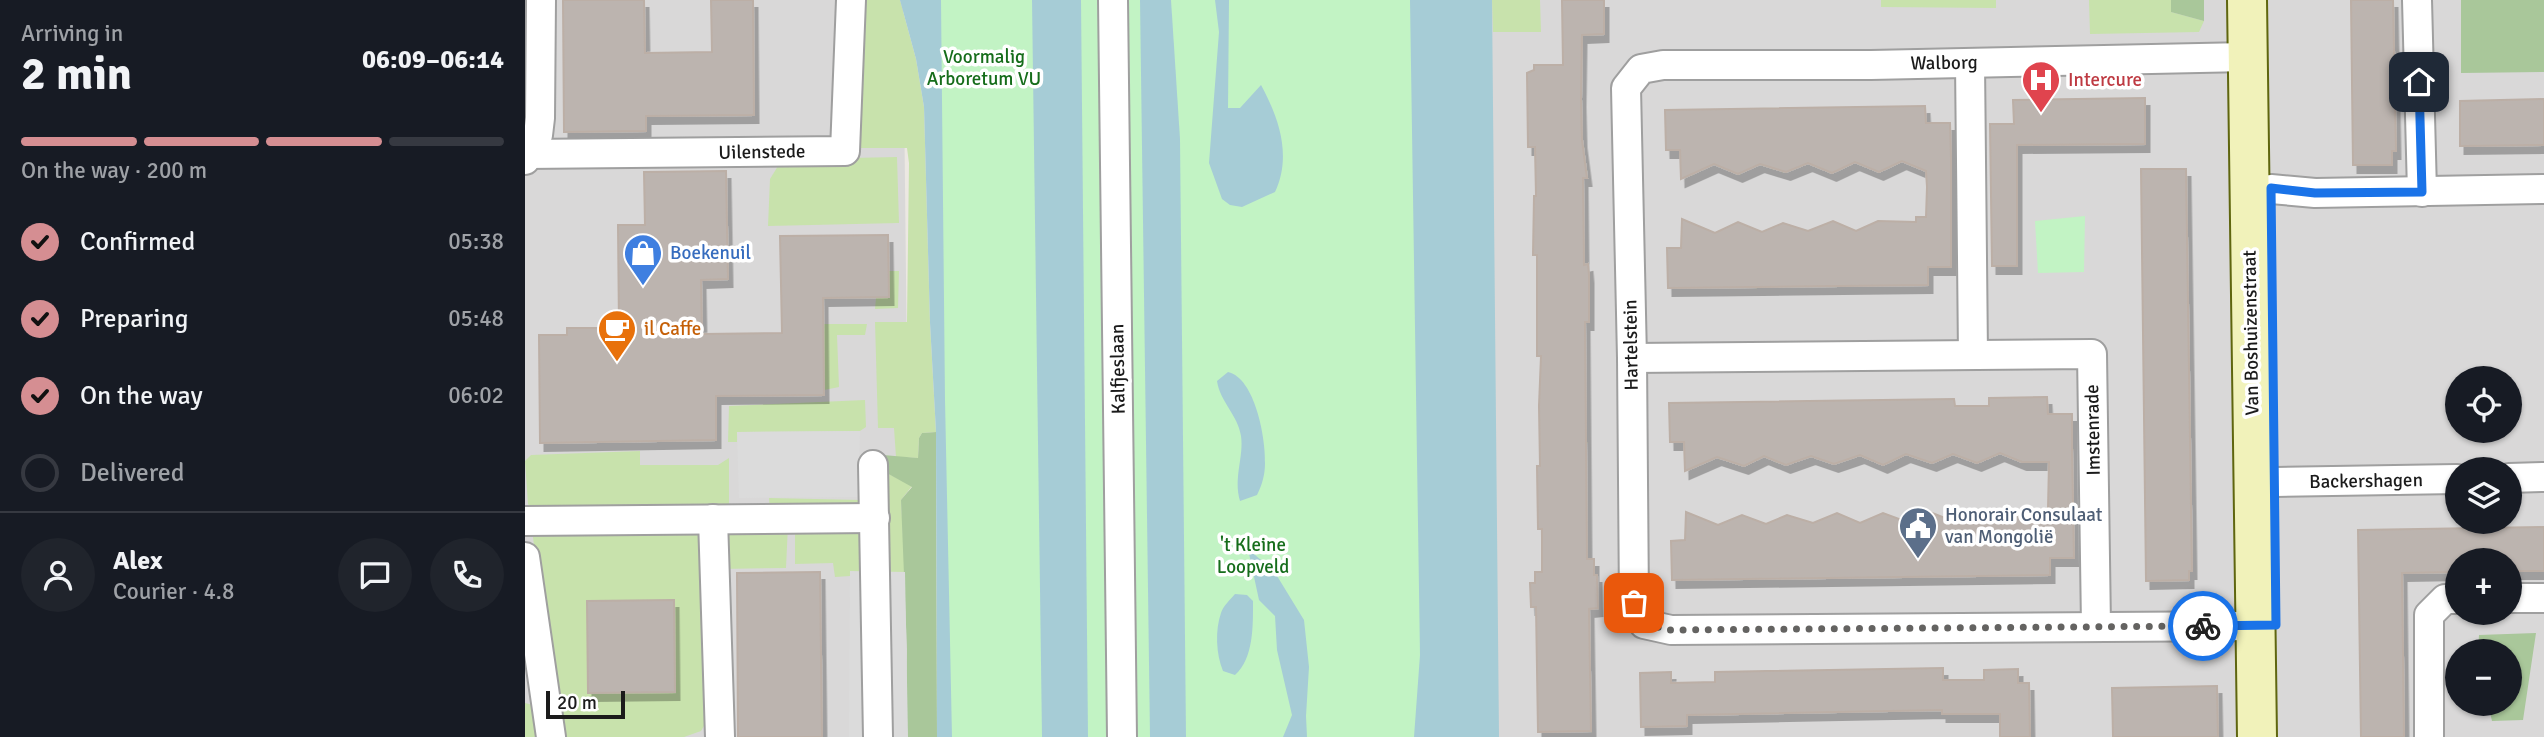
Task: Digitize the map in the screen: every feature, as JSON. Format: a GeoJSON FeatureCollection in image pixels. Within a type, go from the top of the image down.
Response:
{"type":"FeatureCollection","features":[{"type":"Feature","properties":{"kind":"street","name":"Uilenstede"},"geometry":{"type":"LineString","coordinates":[[526,156],[538,135],[540,118],[541,0]]}},
{"type":"Feature","properties":{"kind":"street","name":"Uilenstede"},"geometry":{"type":"LineString","coordinates":[[526,156],[845,151],[851,0]]}},
{"type":"Feature","properties":{"kind":"street","name":"Kalfjeslaan"},"geometry":{"type":"LineString","coordinates":[[1113,0],[1122,737]]}},
{"type":"Feature","properties":{"kind":"street","name":"Van Boshuizenstraat"},"geometry":{"type":"LineString","coordinates":[[2247,0],[2258,57],[2266,625],[2278,737]]}},
{"type":"Feature","properties":{"kind":"street","name":"Van Boshuizenstraat"},"geometry":{"type":"LineString","coordinates":[[2258,57],[2268,0]]}},
{"type":"Feature","properties":{"kind":"street"},"geometry":{"type":"LineString","coordinates":[[2417,0],[2422,192]]}},
{"type":"Feature","properties":{"kind":"street","name":"Walborg"},"geometry":{"type":"LineString","coordinates":[[1641,69],[1663,65],[1970,63],[2258,57]]}},
{"type":"Feature","properties":{"kind":"street"},"geometry":{"type":"LineString","coordinates":[[1970,63],[1973,355]]}},
{"type":"Feature","properties":{"kind":"street","name":"Hartelstein"},"geometry":{"type":"LineString","coordinates":[[1641,69],[1626,88],[1634,603],[1644,624],[1671,630],[2095,626]]}},
{"type":"Feature","properties":{"kind":"street"},"geometry":{"type":"LineString","coordinates":[[2260,186],[2315,193],[2544,189]]}},
{"type":"Feature","properties":{"kind":"street","name":"Imstenrade"},"geometry":{"type":"LineString","coordinates":[[1632,358],[2092,354],[2095,626]]}},
{"type":"Feature","properties":{"kind":"street"},"geometry":{"type":"LineString","coordinates":[[873,465],[879,737]]}},
{"type":"Feature","properties":{"kind":"street"},"geometry":{"type":"LineString","coordinates":[[2522,478],[2544,477]]}},
{"type":"Feature","properties":{"kind":"street","name":"Backershagen"},"geometry":{"type":"LineString","coordinates":[[2264,482],[2445,479]]}},
{"type":"Feature","properties":{"kind":"street"},"geometry":{"type":"LineString","coordinates":[[525,521],[875,518]]}},
{"type":"Feature","properties":{"kind":"street"},"geometry":{"type":"LineString","coordinates":[[713,519],[720,737]]}},
{"type":"Feature","properties":{"kind":"street"},"geometry":{"type":"LineString","coordinates":[[525,557],[535,694],[551,737]]}},
{"type":"Feature","properties":{"kind":"street"},"geometry":{"type":"LineString","coordinates":[[2522,598],[2544,598]]}},
{"type":"Feature","properties":{"kind":"street"},"geometry":{"type":"LineString","coordinates":[[2430,737],[2429,615],[2445,599]]}},
{"type":"Feature","properties":{"kind":"street","name":"Van Boshuizenstraat"},"geometry":{"type":"LineString","coordinates":[[2257,737],[2266,625]]}},
{"type":"Feature","properties":{"kind":"street"},"geometry":{"type":"LineString","coordinates":[[2095,626],[2266,625]]}},
{"type":"Feature","properties":{"kind":"shaded area"},"geometry":{"type":"Polygon","coordinates":[[[525,0],[903,0],[911,737],[525,737],[525,0]]]}},
{"type":"Feature","properties":{"kind":"shaded area"},"geometry":{"type":"Polygon","coordinates":[[[1469,0],[2544,0],[2544,737],[1476,737],[1469,0]]]}},
{"type":"Feature","properties":{"kind":"shaded area"},"geometry":{"type":"Polygon","coordinates":[[[860,431],[858,497],[739,498],[737,432],[860,431]]]}},
{"type":"Feature","properties":{"kind":"shaded area"},"geometry":{"type":"Polygon","coordinates":[[[850,571],[905,572],[908,737],[849,737],[850,571]]]}},
{"type":"Feature","properties":{"kind":"green space"},"geometry":{"type":"Polygon","coordinates":[[[856,0],[900,0],[916,59],[924,107],[936,432],[922,433],[919,438],[918,458],[896,457],[894,428],[878,428],[875,322],[907,322],[909,163],[907,148],[857,148],[856,0]]]}},
{"type":"Feature","properties":{"kind":"green space","name":"Voormalig Arboretum VU"},"geometry":{"type":"Polygon","coordinates":[[[931,0],[1034,0],[1045,737],[948,737],[931,0]]]}},
{"type":"Feature","properties":{"kind":"green space","name":"'t Kleine Loopveld"},"geometry":{"type":"Polygon","coordinates":[[[1074,0],[1414,0],[1425,737],[1085,737],[1074,0]]]}},
{"type":"Feature","properties":{"kind":"green space"},"geometry":{"type":"Polygon","coordinates":[[[1492,0],[1540,0],[1541,32],[1493,32],[1492,0]]]}},
{"type":"Feature","properties":{"kind":"green space"},"geometry":{"type":"Polygon","coordinates":[[[1881,0],[1996,0],[1996,8],[1881,7],[1881,0]]]}},
{"type":"Feature","properties":{"kind":"green space"},"geometry":{"type":"Polygon","coordinates":[[[2089,0],[2171,0],[2171,12],[2204,21],[2199,32],[2090,34],[2089,0]]]}},
{"type":"Feature","properties":{"kind":"green space"},"geometry":{"type":"Polygon","coordinates":[[[2171,0],[2204,0],[2204,21],[2171,12],[2171,0]]]}},
{"type":"Feature","properties":{"kind":"green space"},"geometry":{"type":"Polygon","coordinates":[[[2461,0],[2544,0],[2544,72],[2461,73],[2461,0]]]}},
{"type":"Feature","properties":{"kind":"green space"},"geometry":{"type":"Polygon","coordinates":[[[897,157],[899,223],[768,226],[770,179],[778,166],[804,159],[897,157]]]}},
{"type":"Feature","properties":{"kind":"green space"},"geometry":{"type":"Polygon","coordinates":[[[2085,216],[2084,272],[2038,273],[2035,221],[2085,216]]]}},
{"type":"Feature","properties":{"kind":"green space"},"geometry":{"type":"Polygon","coordinates":[[[889,271],[899,271],[898,308],[875,309],[876,298],[889,297],[889,271]]]}},
{"type":"Feature","properties":{"kind":"green space"},"geometry":{"type":"Polygon","coordinates":[[[824,324],[867,324],[865,335],[837,335],[839,387],[824,390],[824,324]]]}},
{"type":"Feature","properties":{"kind":"green space"},"geometry":{"type":"Polygon","coordinates":[[[865,400],[866,427],[860,431],[738,432],[737,442],[728,442],[729,406],[865,400]]]}},
{"type":"Feature","properties":{"kind":"green space"},"geometry":{"type":"Polygon","coordinates":[[[936,432],[937,737],[906,737],[907,649],[901,500],[912,487],[885,472],[883,455],[918,458],[919,438],[922,433],[936,432]]]}},
{"type":"Feature","properties":{"kind":"green space"},"geometry":{"type":"Polygon","coordinates":[[[640,451],[640,465],[718,465],[729,458],[729,512],[536,514],[528,504],[525,461],[531,455],[640,451]]]}},
{"type":"Feature","properties":{"kind":"green space"},"geometry":{"type":"Polygon","coordinates":[[[885,472],[912,486],[901,500],[905,572],[888,572],[885,472]]]}},
{"type":"Feature","properties":{"kind":"green space"},"geometry":{"type":"Polygon","coordinates":[[[769,498],[861,500],[855,510],[770,511],[769,498]]]}},
{"type":"Feature","properties":{"kind":"green space"},"geometry":{"type":"Polygon","coordinates":[[[698,524],[706,535],[710,716],[701,731],[684,737],[557,737],[532,529],[698,524]]]}},
{"type":"Feature","properties":{"kind":"green space"},"geometry":{"type":"Polygon","coordinates":[[[724,525],[788,525],[786,568],[720,569],[724,525]]]}},
{"type":"Feature","properties":{"kind":"green space"},"geometry":{"type":"Polygon","coordinates":[[[848,525],[864,533],[865,575],[835,577],[833,563],[795,564],[795,526],[848,525]]]}},
{"type":"Feature","properties":{"kind":"green space"},"geometry":{"type":"Polygon","coordinates":[[[2536,633],[2523,720],[2492,721],[2491,716],[2522,716],[2522,639],[2479,639],[2479,635],[2536,633]]]}},
{"type":"Feature","properties":{"kind":"green space"},"geometry":{"type":"Polygon","coordinates":[[[525,703],[533,705],[538,737],[525,737],[525,703]]]}},
{"type":"Feature","properties":{"kind":"water"},"geometry":{"type":"Polygon","coordinates":[[[900,0],[941,0],[952,737],[937,737],[936,432],[924,107],[916,59],[900,0]]]}},
{"type":"Feature","properties":{"kind":"water"},"geometry":{"type":"Polygon","coordinates":[[[1032,0],[1081,0],[1088,737],[1042,737],[1032,0]]]}},
{"type":"Feature","properties":{"kind":"water"},"geometry":{"type":"Polygon","coordinates":[[[1140,0],[1171,0],[1180,139],[1186,737],[1150,737],[1140,0]]]}},
{"type":"Feature","properties":{"kind":"water"},"geometry":{"type":"Polygon","coordinates":[[[1215,0],[1229,0],[1228,108],[1240,108],[1261,85],[1278,124],[1283,151],[1283,165],[1275,192],[1242,207],[1230,205],[1222,199],[1209,163],[1219,32],[1215,0]]]}},
{"type":"Feature","properties":{"kind":"water"},"geometry":{"type":"Polygon","coordinates":[[[1410,0],[1492,0],[1499,737],[1414,737],[1420,655],[1410,0]]]}},
{"type":"Feature","properties":{"kind":"water"},"geometry":{"type":"Polygon","coordinates":[[[1228,372],[1245,385],[1252,397],[1261,425],[1265,452],[1264,476],[1257,495],[1240,501],[1238,484],[1241,436],[1217,381],[1228,372]]]}},
{"type":"Feature","properties":{"kind":"water"},"geometry":{"type":"Polygon","coordinates":[[[1248,549],[1274,571],[1304,620],[1309,667],[1307,737],[1283,737],[1292,715],[1277,650],[1275,616],[1259,600],[1248,549]]]}},
{"type":"Feature","properties":{"kind":"water"},"geometry":{"type":"Polygon","coordinates":[[[1235,594],[1247,595],[1253,601],[1253,610],[1249,650],[1246,660],[1235,675],[1223,671],[1217,642],[1221,613],[1235,594]]]}},
{"type":"Feature","properties":{"kind":"building"},"geometry":{"type":"Polygon","coordinates":[[[563,0],[644,0],[645,53],[712,52],[711,0],[753,0],[754,115],[646,116],[646,131],[564,132],[563,0]]]}},
{"type":"Feature","properties":{"kind":"building"},"geometry":{"type":"Polygon","coordinates":[[[1562,0],[1604,0],[1604,34],[1582,35],[1581,99],[1582,140],[1587,178],[1583,178],[1584,265],[1588,264],[1589,275],[1589,322],[1585,322],[1587,559],[1594,559],[1598,608],[1589,609],[1591,731],[1538,732],[1536,607],[1531,607],[1530,583],[1535,583],[1535,572],[1542,572],[1537,466],[1540,466],[1541,356],[1537,356],[1537,255],[1533,255],[1535,147],[1528,147],[1527,73],[1534,70],[1534,65],[1563,65],[1562,0]]]}},
{"type":"Feature","properties":{"kind":"building"},"geometry":{"type":"Polygon","coordinates":[[[2351,0],[2393,0],[2396,151],[2392,151],[2392,165],[2353,165],[2351,0]]]}},
{"type":"Feature","properties":{"kind":"building"},"geometry":{"type":"Polygon","coordinates":[[[2145,98],[2145,144],[2017,145],[2017,266],[1992,266],[1990,124],[2014,124],[2013,100],[2145,98]]]}},
{"type":"Feature","properties":{"kind":"building"},"geometry":{"type":"Polygon","coordinates":[[[2544,99],[2544,145],[2460,146],[2460,101],[2544,99]]]}},
{"type":"Feature","properties":{"kind":"building"},"geometry":{"type":"Polygon","coordinates":[[[1925,106],[1926,123],[1950,123],[1951,157],[1951,267],[1928,267],[1928,285],[1668,288],[1667,248],[1681,248],[1682,219],[1715,233],[1738,222],[1762,232],[1783,223],[1808,231],[1833,221],[1856,231],[1878,221],[1916,222],[1916,217],[1926,217],[1927,187],[1926,171],[1902,161],[1879,172],[1855,162],[1832,173],[1808,163],[1786,172],[1760,164],[1738,174],[1714,164],[1681,179],[1680,150],[1666,150],[1665,110],[1925,106]]]}},
{"type":"Feature","properties":{"kind":"building"},"geometry":{"type":"Polygon","coordinates":[[[2141,169],[2186,169],[2192,571],[2189,571],[2189,580],[2146,581],[2141,169]]]}},
{"type":"Feature","properties":{"kind":"building"},"geometry":{"type":"Polygon","coordinates":[[[726,171],[728,279],[701,280],[702,334],[782,333],[780,236],[888,235],[889,297],[823,298],[824,395],[716,396],[716,440],[540,443],[539,335],[567,335],[567,328],[619,328],[618,225],[645,225],[644,172],[726,171]]]}},
{"type":"Feature","properties":{"kind":"building"},"geometry":{"type":"Polygon","coordinates":[[[2047,397],[2048,414],[2072,414],[2074,558],[2050,558],[2050,575],[1672,580],[1671,541],[1685,540],[1686,512],[1718,525],[1742,515],[1766,524],[1787,515],[1813,523],[1837,513],[1860,523],[1883,513],[1907,522],[1930,512],[1955,522],[1977,511],[2001,521],[2023,511],[2048,509],[2049,462],[2022,462],[2000,453],[1977,463],[1953,454],[1932,463],[1906,454],[1883,465],[1860,455],[1834,464],[1811,456],[1786,465],[1764,456],[1744,466],[1717,457],[1685,471],[1684,442],[1670,442],[1669,403],[1954,399],[1955,406],[1989,406],[1989,398],[2047,397]]]}},
{"type":"Feature","properties":{"kind":"building"},"geometry":{"type":"Polygon","coordinates":[[[2522,527],[2544,527],[2544,571],[2522,571],[2522,548],[2445,548],[2445,572],[2402,573],[2404,737],[2361,737],[2358,530],[2445,529],[2445,534],[2522,534],[2522,527]]]}},
{"type":"Feature","properties":{"kind":"building"},"geometry":{"type":"Polygon","coordinates":[[[820,572],[822,737],[738,737],[737,573],[820,572]]]}},
{"type":"Feature","properties":{"kind":"building"},"geometry":{"type":"Polygon","coordinates":[[[674,600],[675,692],[588,693],[587,601],[674,600]]]}},
{"type":"Feature","properties":{"kind":"building"},"geometry":{"type":"Polygon","coordinates":[[[1943,668],[1943,680],[1984,680],[1984,670],[2018,669],[2018,683],[2029,683],[2030,737],[2000,737],[2000,714],[1942,714],[1942,710],[1687,715],[1687,726],[1641,727],[1640,673],[1671,672],[1671,683],[1715,682],[1715,672],[1943,668]]]}},
{"type":"Feature","properties":{"kind":"building"},"geometry":{"type":"Polygon","coordinates":[[[2217,686],[2218,737],[2113,737],[2112,688],[2217,686]]]}},
{"type":"Feature","properties":{"kind":"way so far"},"geometry":{"type":"LineString","coordinates":[[1634,603],[1644,624],[1671,630],[2203,626]]}},
{"type":"Feature","properties":{"kind":"place","name":"Intercure"},"geometry":{"type":"Point","coordinates":[2041,114]}},
{"type":"Feature","properties":{"kind":"place","name":"Boekenuil"},"geometry":{"type":"Point","coordinates":[643,287]}},
{"type":"Feature","properties":{"kind":"place","name":"il Caffe"},"geometry":{"type":"Point","coordinates":[617,363]}},
{"type":"Feature","properties":{"kind":"place","name":"Honorair Consulaat van Mongolië"},"geometry":{"type":"Point","coordinates":[1918,560]}},
{"type":"Feature","properties":{"kind":"route"},"geometry":{"type":"LineString","coordinates":[[2203,626],[2276,625],[2271,188],[2315,193],[2422,192],[2419,82]]}}]}
